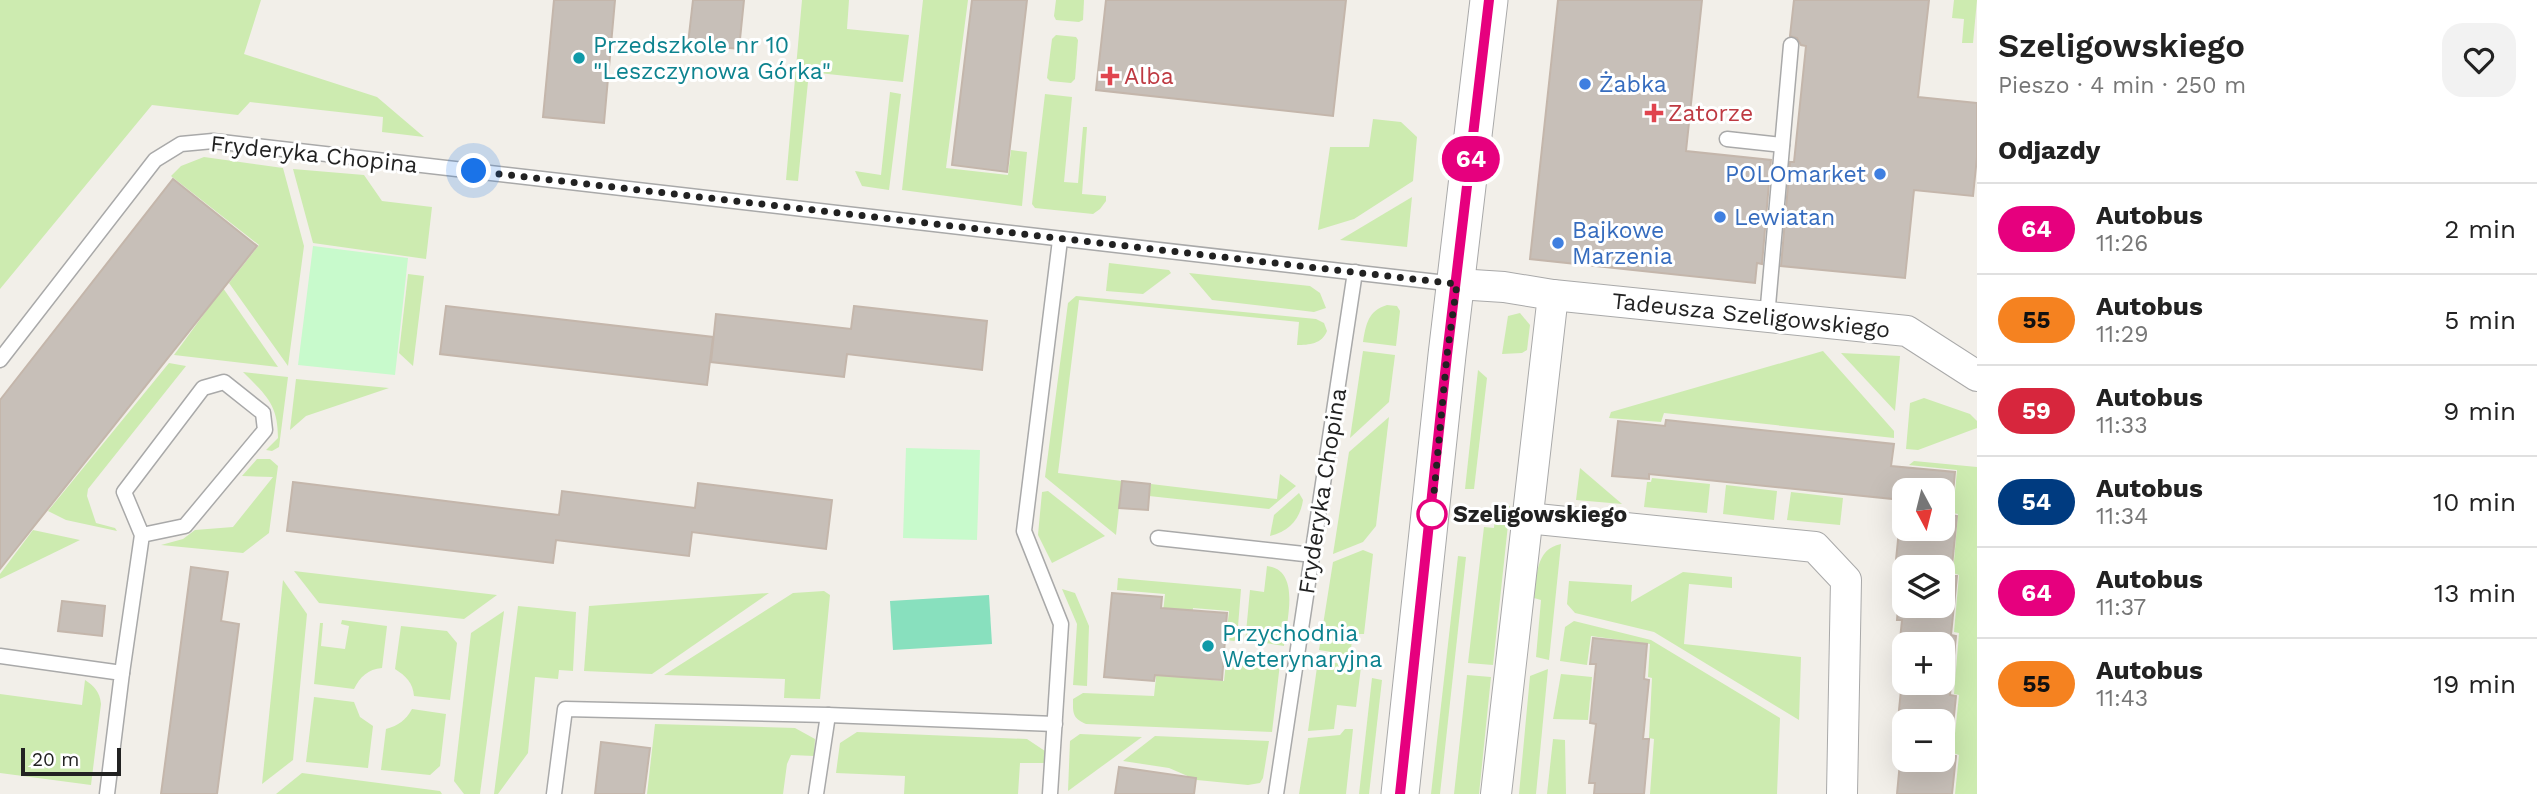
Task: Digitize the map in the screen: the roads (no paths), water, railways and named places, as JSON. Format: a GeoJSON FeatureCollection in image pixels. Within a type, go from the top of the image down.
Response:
{"type":"FeatureCollection","features":[{"type":"Feature","properties":{"kind":"street"},"geometry":{"type":"LineString","coordinates":[[1400,794],[1447,355],[1489,0]]}},
{"type":"Feature","properties":{"kind":"street","name":"Tadeusza Szeligowskiego"},"geometry":{"type":"LineString","coordinates":[[1457,284],[1907,331],[1977,376]]}},
{"type":"Feature","properties":{"kind":"street"},"geometry":{"type":"LineString","coordinates":[[1496,794],[1553,295]]}},
{"type":"Feature","properties":{"kind":"street"},"geometry":{"type":"LineString","coordinates":[[1527,518],[1815,547],[1846,580],[1842,794]]}},
{"type":"Feature","properties":{"kind":"lane"},"geometry":{"type":"LineString","coordinates":[[1767,317],[1791,45]]}},
{"type":"Feature","properties":{"kind":"lane"},"geometry":{"type":"LineString","coordinates":[[1727,139],[1782,145]]}},
{"type":"Feature","properties":{"kind":"lane","name":"Fryderyka Chopina"},"geometry":{"type":"LineString","coordinates":[[0,360],[155,160],[181,144],[213,141],[1457,284]]}},
{"type":"Feature","properties":{"kind":"lane"},"geometry":{"type":"LineString","coordinates":[[1050,794],[1062,624],[1024,531],[1060,240]]}},
{"type":"Feature","properties":{"kind":"lane","name":"Fryderyka Chopina"},"geometry":{"type":"LineString","coordinates":[[1276,794],[1355,272]]}},
{"type":"Feature","properties":{"kind":"lane"},"geometry":{"type":"LineString","coordinates":[[107,794],[142,535],[124,492],[203,388],[224,382],[263,413],[265,430],[185,526],[142,535]]}},
{"type":"Feature","properties":{"kind":"lane"},"geometry":{"type":"LineString","coordinates":[[1158,538],[1312,555]]}},
{"type":"Feature","properties":{"kind":"lane"},"geometry":{"type":"LineString","coordinates":[[0,656],[122,673]]}},
{"type":"Feature","properties":{"kind":"lane"},"geometry":{"type":"LineString","coordinates":[[554,794],[565,709],[1055,724]]}},
{"type":"Feature","properties":{"kind":"lane"},"geometry":{"type":"LineString","coordinates":[[816,794],[828,715]]}},
{"type":"Feature","properties":{"kind":"place","name":"Przedszkole nr 10 \"Leszczynowa Górka\""},"geometry":{"type":"Point","coordinates":[579,58]}},
{"type":"Feature","properties":{"kind":"place","name":"Alba"},"geometry":{"type":"Point","coordinates":[1110,76]}},
{"type":"Feature","properties":{"kind":"place","name":"Żabka"},"geometry":{"type":"Point","coordinates":[1585,84]}},
{"type":"Feature","properties":{"kind":"place","name":"Zatorze"},"geometry":{"type":"Point","coordinates":[1654,113]}},
{"type":"Feature","properties":{"kind":"place","name":"POLOmarket"},"geometry":{"type":"Point","coordinates":[1880,174]}},
{"type":"Feature","properties":{"kind":"place","name":"Lewiatan"},"geometry":{"type":"Point","coordinates":[1720,217]}},
{"type":"Feature","properties":{"kind":"place","name":"Bajkowe Marzenia"},"geometry":{"type":"Point","coordinates":[1558,243]}},
{"type":"Feature","properties":{"kind":"place","name":"Szeligowskiego"},"geometry":{"type":"Point","coordinates":[1432,514]}},
{"type":"Feature","properties":{"kind":"place","name":"Przychodnia Weterynaryjna"},"geometry":{"type":"Point","coordinates":[1208,646]}}]}
